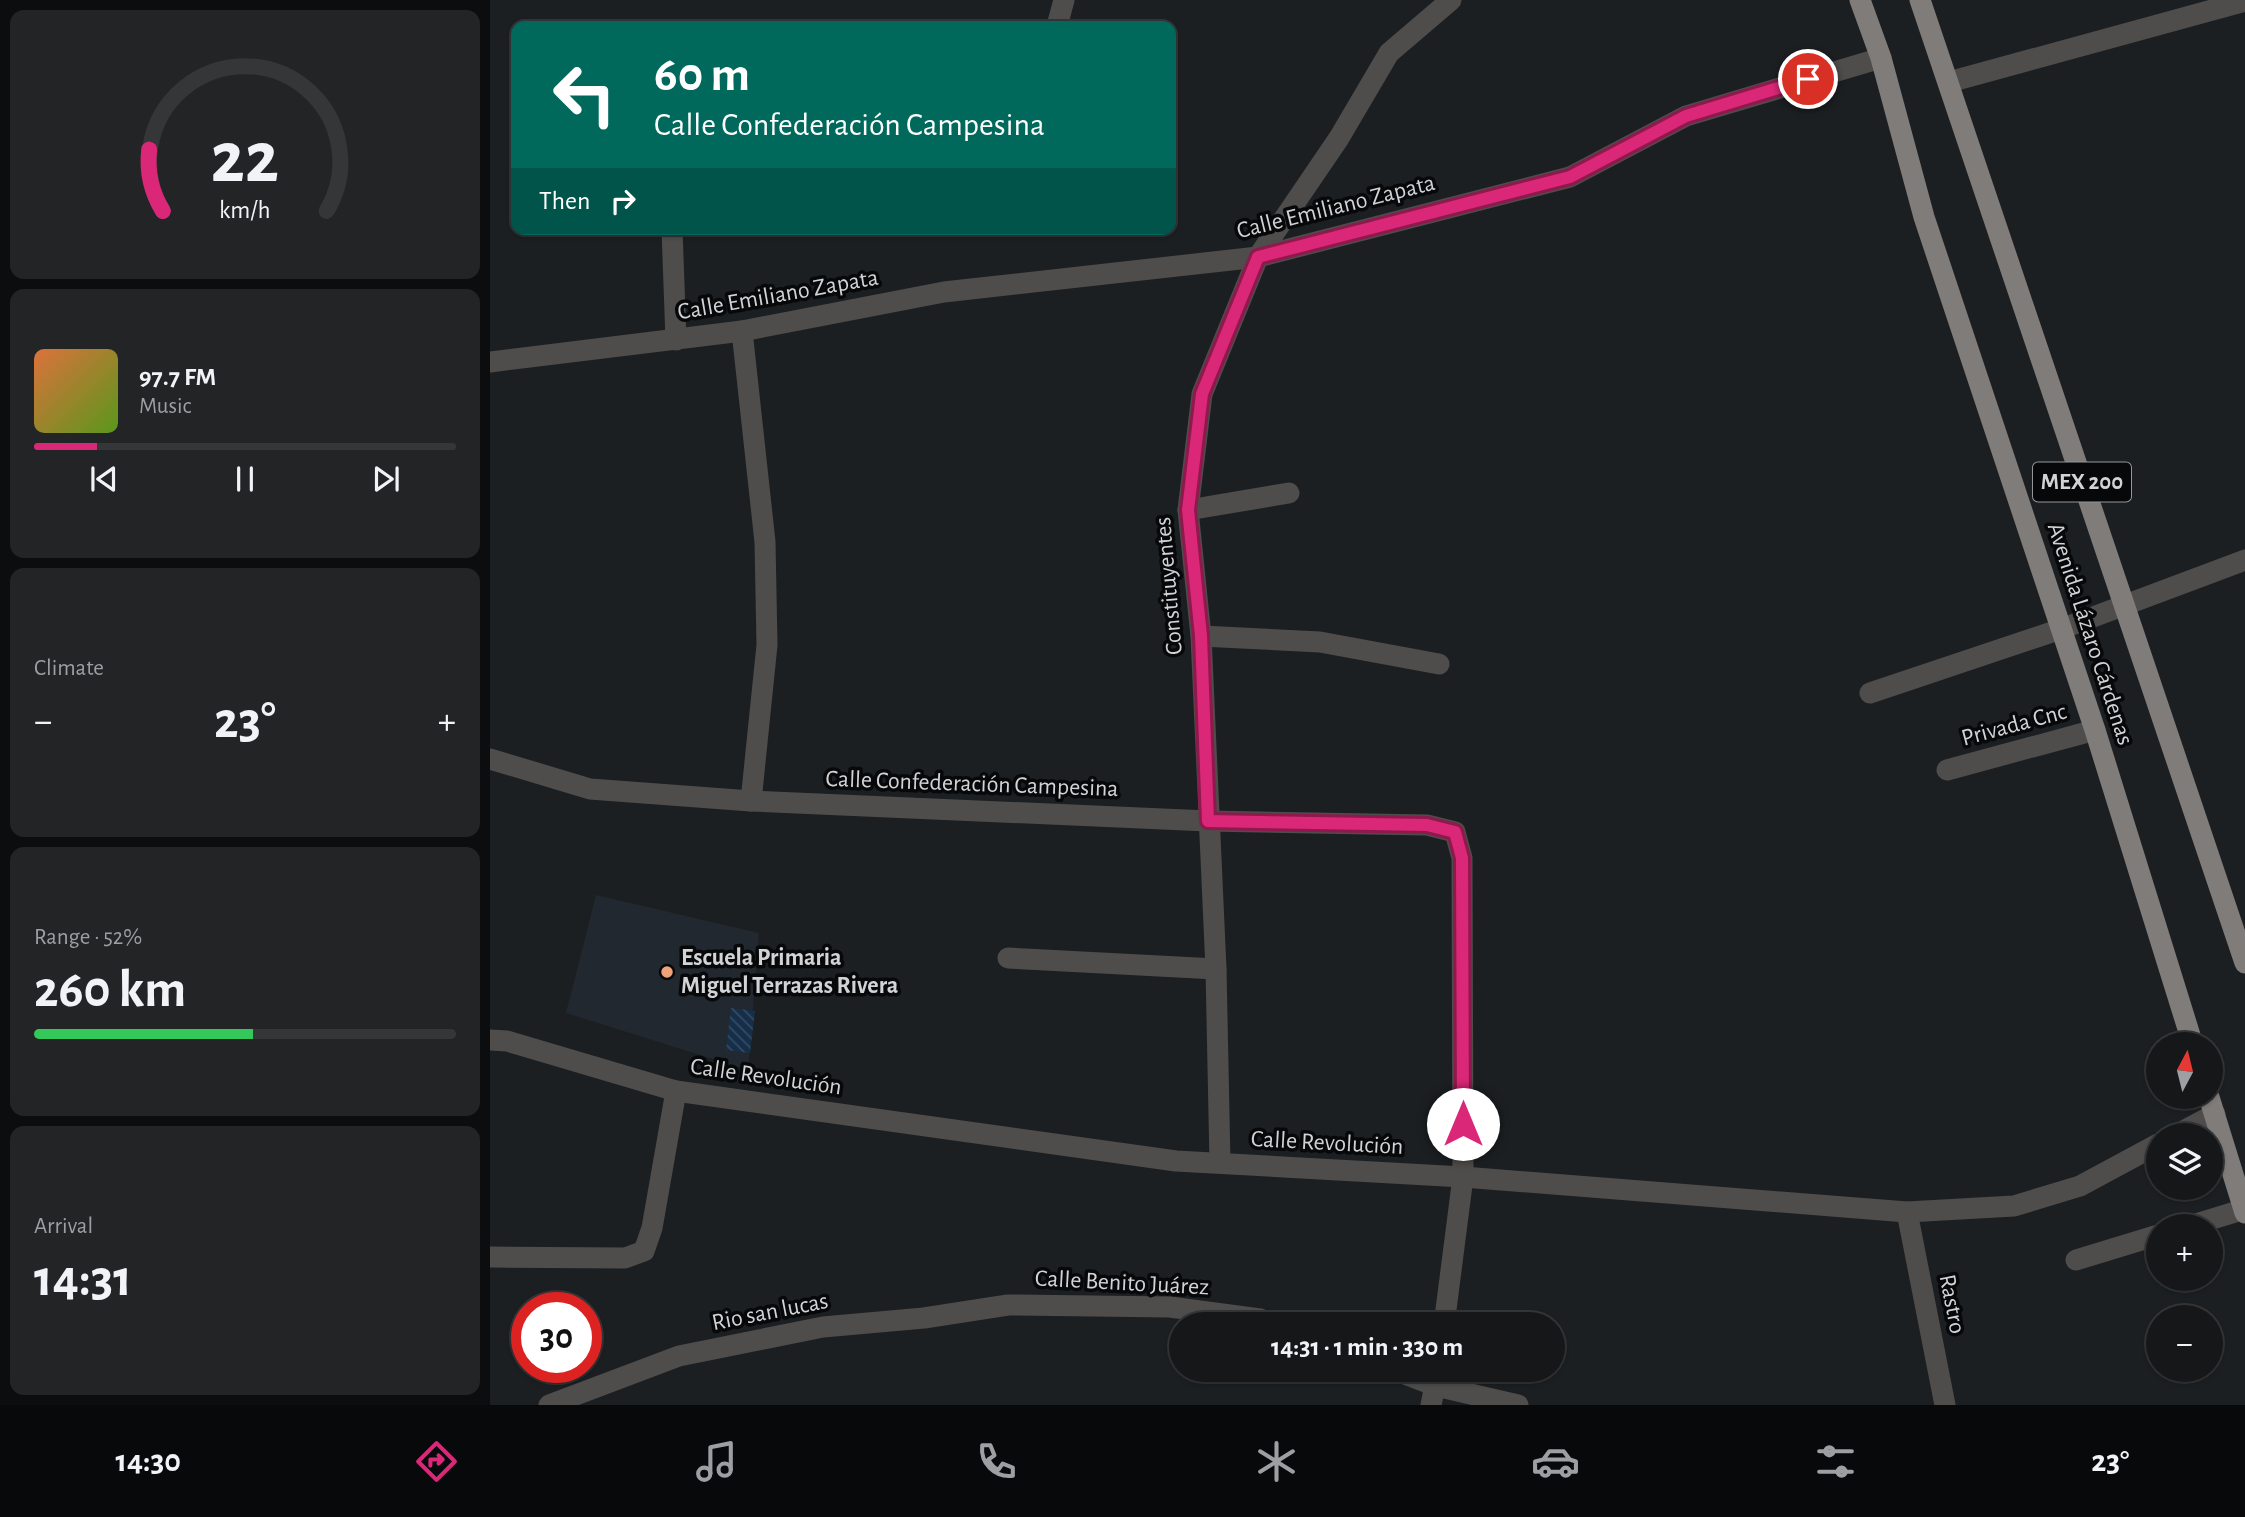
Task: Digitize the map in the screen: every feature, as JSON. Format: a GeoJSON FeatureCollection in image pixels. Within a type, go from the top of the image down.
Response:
{"type":"FeatureCollection","features":[{"type":"Feature","properties":{"kind":"main road","name":"Avenida Lázaro Cárdenas"},"geometry":{"type":"LineString","coordinates":[[1860,0],[1881,58],[1924,217],[2095,730],[2189,1032]]}},
{"type":"Feature","properties":{"kind":"main road","name":"Avenida Lázaro Cárdenas"},"geometry":{"type":"LineString","coordinates":[[1920,0],[2245,963]]}},
{"type":"Feature","properties":{"kind":"main road"},"geometry":{"type":"LineString","coordinates":[[2213,1110],[2245,1210]]}},
{"type":"Feature","properties":{"kind":"street"},"geometry":{"type":"LineString","coordinates":[[1059,21],[1064,0]]}},
{"type":"Feature","properties":{"kind":"street","name":"Constituyentes"},"geometry":{"type":"LineString","coordinates":[[1220,1163],[1216,969],[1201,636],[1188,510],[1202,394],[1258,257],[1339,138],[1389,53],[1451,0]]}},
{"type":"Feature","properties":{"kind":"street"},"geometry":{"type":"LineString","coordinates":[[1949,82],[2245,1]]}},
{"type":"Feature","properties":{"kind":"street","name":"Calle Emiliano Zapata"},"geometry":{"type":"LineString","coordinates":[[490,362],[742,331],[944,292],[1258,257],[1570,177],[1686,116],[1881,58]]}},
{"type":"Feature","properties":{"kind":"street"},"geometry":{"type":"LineString","coordinates":[[672,235],[676,340]]}},
{"type":"Feature","properties":{"kind":"street"},"geometry":{"type":"LineString","coordinates":[[742,331],[765,542],[767,645],[751,801]]}},
{"type":"Feature","properties":{"kind":"street"},"geometry":{"type":"LineString","coordinates":[[1188,510],[1289,493]]}},
{"type":"Feature","properties":{"kind":"street"},"geometry":{"type":"LineString","coordinates":[[1870,693],[2061,629],[2245,560]]}},
{"type":"Feature","properties":{"kind":"street"},"geometry":{"type":"LineString","coordinates":[[1201,636],[1320,642],[1439,664]]}},
{"type":"Feature","properties":{"kind":"street","name":"Privada Cnc"},"geometry":{"type":"LineString","coordinates":[[1947,770],[2095,730]]}},
{"type":"Feature","properties":{"kind":"street","name":"Calle Confederación Campesina"},"geometry":{"type":"LineString","coordinates":[[490,759],[590,789],[751,801],[1208,821],[1427,825],[1455,832],[1462,858],[1463,1177]]}},
{"type":"Feature","properties":{"kind":"street"},"geometry":{"type":"LineString","coordinates":[[1008,958],[1216,969]]}},
{"type":"Feature","properties":{"kind":"street","name":"Calle Revolución"},"geometry":{"type":"LineString","coordinates":[[490,1040],[507,1041],[676,1091],[1176,1161],[1463,1177],[1907,1212],[2014,1206],[2080,1186],[2146,1150]]}},
{"type":"Feature","properties":{"kind":"street"},"geometry":{"type":"LineString","coordinates":[[490,1257],[625,1258],[644,1251],[652,1228],[676,1091]]}},
{"type":"Feature","properties":{"kind":"street"},"geometry":{"type":"LineString","coordinates":[[2190,1123],[2207,1110]]}},
{"type":"Feature","properties":{"kind":"street"},"geometry":{"type":"LineString","coordinates":[[1446,1312],[1463,1177]]}},
{"type":"Feature","properties":{"kind":"street"},"geometry":{"type":"LineString","coordinates":[[2223,1216],[2245,1210]]}},
{"type":"Feature","properties":{"kind":"street","name":"Rastro"},"geometry":{"type":"LineString","coordinates":[[1907,1212],[1945,1405]]}},
{"type":"Feature","properties":{"kind":"street"},"geometry":{"type":"LineString","coordinates":[[2076,1260],[2146,1239]]}},
{"type":"Feature","properties":{"kind":"street","name":"Calle Benito Juárez"},"geometry":{"type":"LineString","coordinates":[[1008,1305],[1170,1307],[1208,1312]]}},
{"type":"Feature","properties":{"kind":"street","name":"Rio san lucas"},"geometry":{"type":"LineString","coordinates":[[549,1405],[679,1356],[823,1327],[924,1318],[1008,1305]]}},
{"type":"Feature","properties":{"kind":"street"},"geometry":{"type":"LineString","coordinates":[[1435,1387],[1518,1405]]}},
{"type":"Feature","properties":{"kind":"shaded area","name":"Escuela Primaria Miguel Terrazas Rivera"},"geometry":{"type":"Polygon","coordinates":[[[596,895],[759,933],[748,1070],[566,1013],[596,895]]]}},
{"type":"Feature","properties":{"kind":"building"},"geometry":{"type":"Polygon","coordinates":[[[731,1008],[755,1011],[750,1053],[726,1050],[731,1008]]]}},
{"type":"Feature","properties":{"kind":"place","name":"Escuela Primaria Miguel Terrazas Rivera"},"geometry":{"type":"Point","coordinates":[667,972]}},
{"type":"Feature","properties":{"kind":"route"},"geometry":{"type":"LineString","coordinates":[[1463,1124],[1462,858],[1455,832],[1427,825],[1208,821],[1201,636],[1188,510],[1202,394],[1258,257],[1570,177],[1686,116],[1808,79]]}}]}
